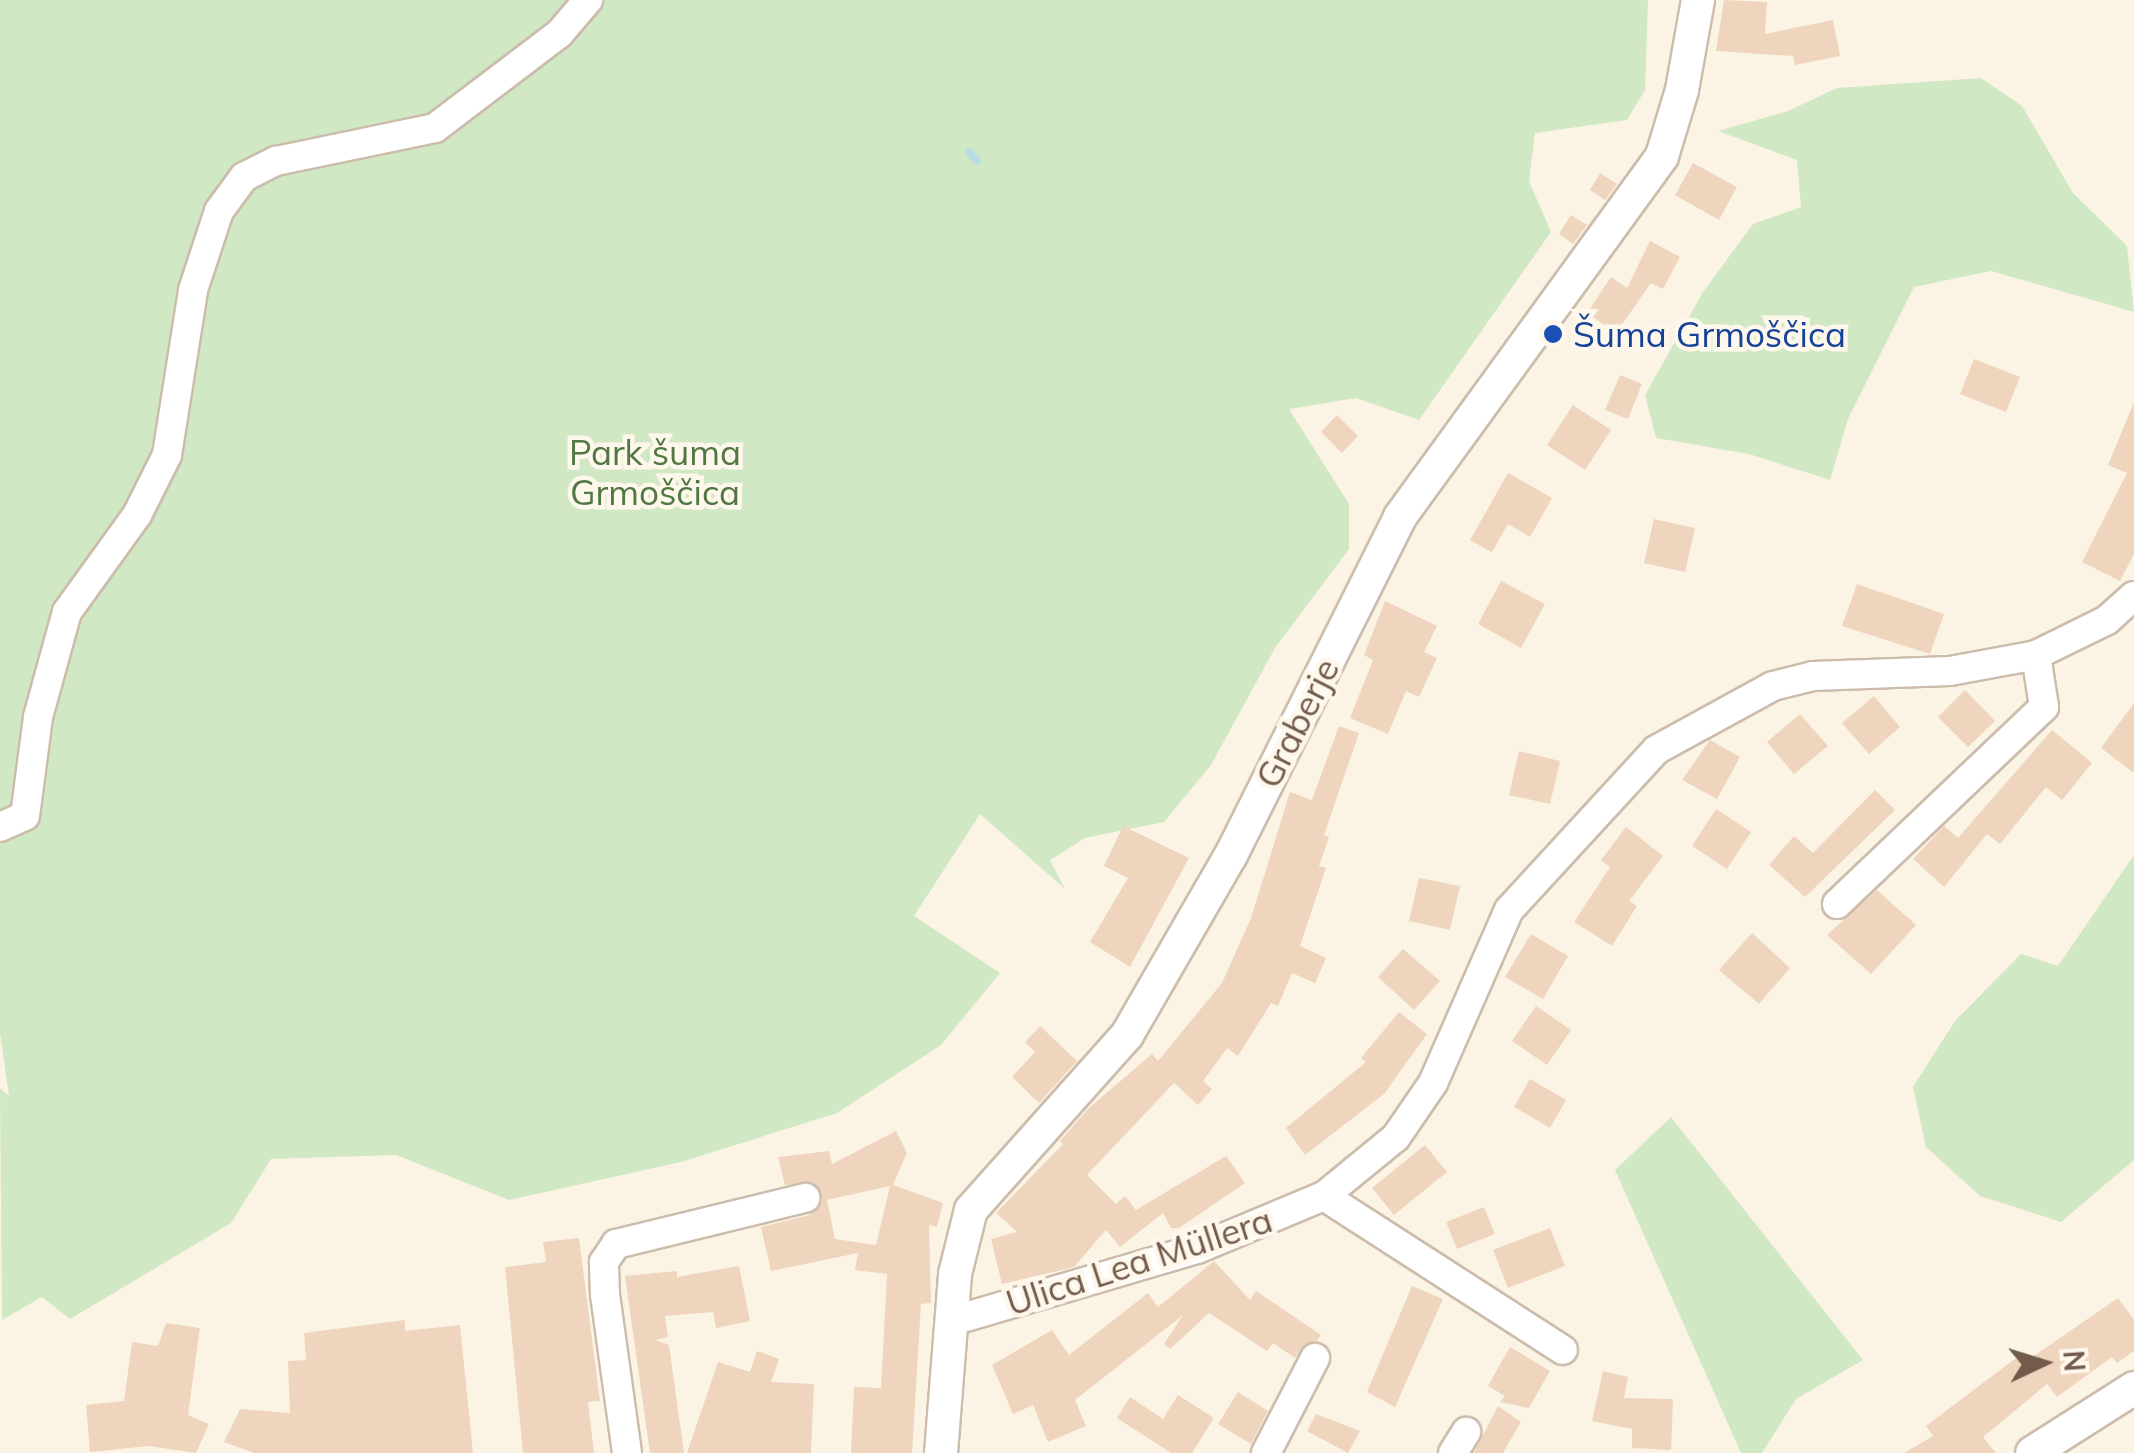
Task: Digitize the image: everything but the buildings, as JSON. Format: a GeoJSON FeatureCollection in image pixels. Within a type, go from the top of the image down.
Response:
{"type":"FeatureCollection","features":[{"type":"Feature","properties":{"kind":"street"},"geometry":{"type":"LineString","coordinates":[[0,828],[25,816],[38,717],[67,612],[137,516],[167,456],[192,290],[219,211],[244,177],[276,161],[435,128],[560,34],[588,0]]}},
{"type":"Feature","properties":{"kind":"street","name":"Graberje"},"geometry":{"type":"LineString","coordinates":[[941,1453],[960,1238],[970,1210],[1146,1007],[1230,856],[1400,517],[1662,156],[1682,90],[1698,0]]}},
{"type":"Feature","properties":{"kind":"street","name":"Ulica Lea Müllera"},"geometry":{"type":"LineString","coordinates":[[952,1321],[1197,1249],[1324,1196],[1396,1137],[1433,1082],[1509,910],[1656,750],[1773,686],[1813,676],[1950,671],[2036,655],[2107,620],[2134,596]]}},
{"type":"Feature","properties":{"kind":"street"},"geometry":{"type":"LineString","coordinates":[[1837,904],[2044,707],[2036,655]]}},
{"type":"Feature","properties":{"kind":"street"},"geometry":{"type":"LineString","coordinates":[[1324,1196],[1563,1350]]}},
{"type":"Feature","properties":{"kind":"street"},"geometry":{"type":"LineString","coordinates":[[627,1453],[604,1262],[616,1244],[804,1198]]}},
{"type":"Feature","properties":{"kind":"street"},"geometry":{"type":"LineString","coordinates":[[1266,1453],[1314,1358]]}},
{"type":"Feature","properties":{"kind":"street"},"geometry":{"type":"LineString","coordinates":[[2032,1453],[2134,1388]]}},
{"type":"Feature","properties":{"kind":"green space","name":"Park šuma Grmoščica"},"geometry":{"type":"Polygon","coordinates":[[[0,0],[1648,1],[1645,90],[1627,120],[1535,133],[1529,181],[1551,232],[1419,420],[1356,398],[1289,409],[1349,504],[1349,549],[1275,648],[1211,765],[1164,822],[1085,838],[1050,860],[1065,889],[980,814],[914,916],[1000,973],[941,1045],[837,1113],[681,1162],[509,1200],[396,1155],[271,1159],[231,1223],[70,1319],[42,1297],[2,1320],[0,1088],[9,1096],[0,1033],[0,0]]]}},
{"type":"Feature","properties":{"kind":"green space"},"geometry":{"type":"Polygon","coordinates":[[[1981,78],[2022,106],[2073,193],[2127,246],[2134,312],[1991,271],[1914,287],[1848,419],[1830,480],[1749,454],[1656,438],[1645,395],[1703,292],[1753,224],[1801,207],[1797,160],[1718,131],[1788,111],[1837,88],[1981,78]]]}},
{"type":"Feature","properties":{"kind":"green space"},"geometry":{"type":"Polygon","coordinates":[[[2134,855],[2134,1160],[2061,1222],[1980,1196],[1926,1147],[1913,1087],[1955,1021],[2021,954],[2058,966],[2134,855]]]}},
{"type":"Feature","properties":{"kind":"green space"},"geometry":{"type":"Polygon","coordinates":[[[1671,1117],[1863,1360],[1796,1399],[1762,1453],[1741,1453],[1615,1170],[1671,1117]]]}},
{"type":"Feature","properties":{"kind":"waterway"},"geometry":{"type":"LineString","coordinates":[[969,152],[977,161]]}},
{"type":"Feature","properties":{"kind":"place","name":"Šuma Grmoščica"},"geometry":{"type":"Point","coordinates":[1553,334]}}]}
